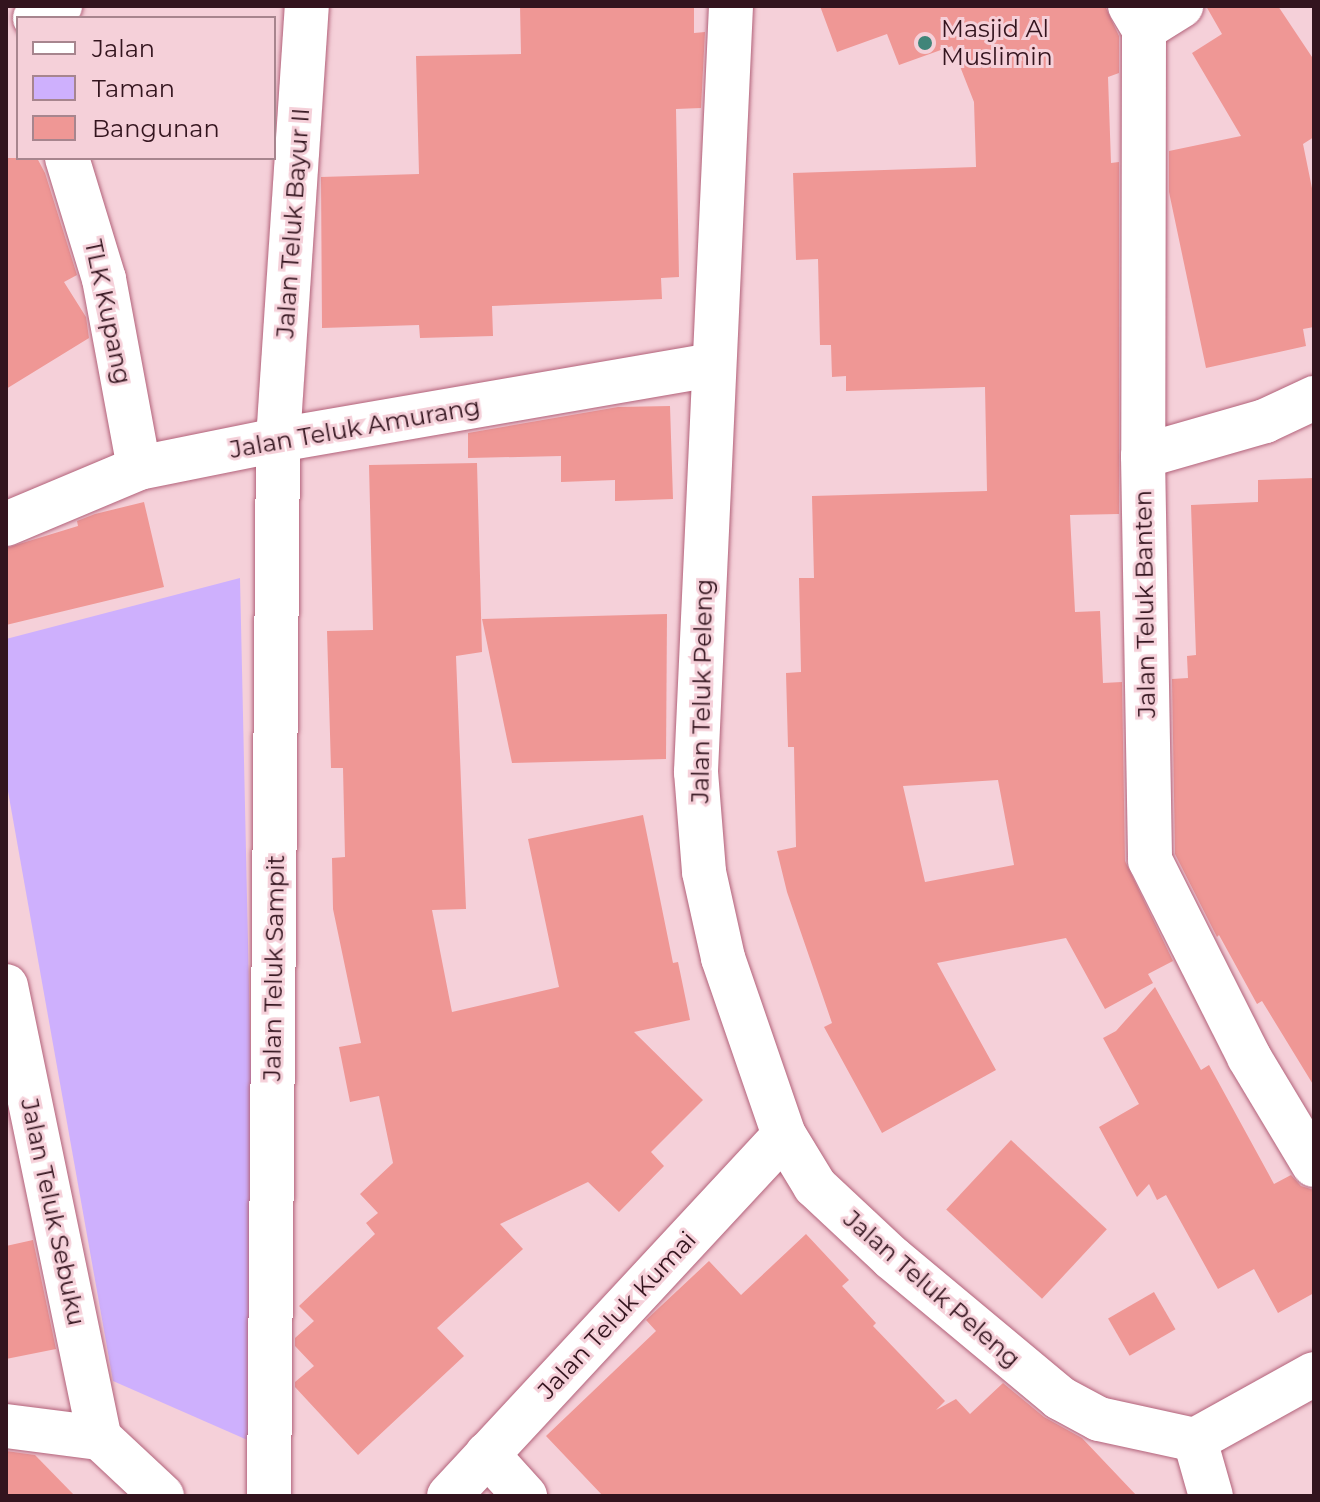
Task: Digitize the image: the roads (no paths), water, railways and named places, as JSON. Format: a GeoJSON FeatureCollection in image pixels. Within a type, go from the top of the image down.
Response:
{"type":"FeatureCollection","features":[{"type":"Feature","properties":{"kind":"street"},"geometry":{"type":"LineString","coordinates":[[39,16],[60,6]]}},
{"type":"Feature","properties":{"kind":"street","name":"Jalan Teluk Bayur II"},"geometry":{"type":"LineString","coordinates":[[278,440],[307,6]]}},
{"type":"Feature","properties":{"kind":"street","name":"Jalan Teluk Peleng"},"geometry":{"type":"LineString","coordinates":[[731,6],[696,772],[704,872],[723,958],[784,1135],[815,1186],[892,1258],[1060,1398],[1099,1419],[1195,1440]]}},
{"type":"Feature","properties":{"kind":"street"},"geometry":{"type":"LineString","coordinates":[[1137,18],[1181,6]]}},
{"type":"Feature","properties":{"kind":"street","name":"Jalan Teluk Banten"},"geometry":{"type":"LineString","coordinates":[[1137,18],[1150,860],[1249,1057],[1314,1165]]}},
{"type":"Feature","properties":{"kind":"street","name":"TLK Kupang"},"geometry":{"type":"LineString","coordinates":[[68,160],[104,279],[139,468]]}},
{"type":"Feature","properties":{"kind":"street","name":"Jalan Teluk Amurang"},"geometry":{"type":"LineString","coordinates":[[6,524],[139,468],[278,440],[713,365]]}},
{"type":"Feature","properties":{"kind":"street"},"geometry":{"type":"LineString","coordinates":[[1143,456],[1265,421],[1314,398]]}},
{"type":"Feature","properties":{"kind":"street","name":"Jalan Teluk Sampit"},"geometry":{"type":"LineString","coordinates":[[269,1496],[278,440]]}},
{"type":"Feature","properties":{"kind":"street","name":"Jalan Teluk Sebuku"},"geometry":{"type":"LineString","coordinates":[[6,986],[100,1438]]}},
{"type":"Feature","properties":{"kind":"street","name":"Jalan Teluk Kumai"},"geometry":{"type":"LineString","coordinates":[[449,1496],[784,1135]]}},
{"type":"Feature","properties":{"kind":"street"},"geometry":{"type":"LineString","coordinates":[[1211,1496],[1195,1440],[1314,1374]]}},
{"type":"Feature","properties":{"kind":"street"},"geometry":{"type":"LineString","coordinates":[[6,1426],[100,1438],[162,1496]]}},
{"type":"Feature","properties":{"kind":"street"},"geometry":{"type":"LineString","coordinates":[[487,1454],[525,1496]]}},
{"type":"Feature","properties":{"kind":"place","name":"Masjid Al Muslimin"},"geometry":{"type":"Point","coordinates":[925,43]}}]}
